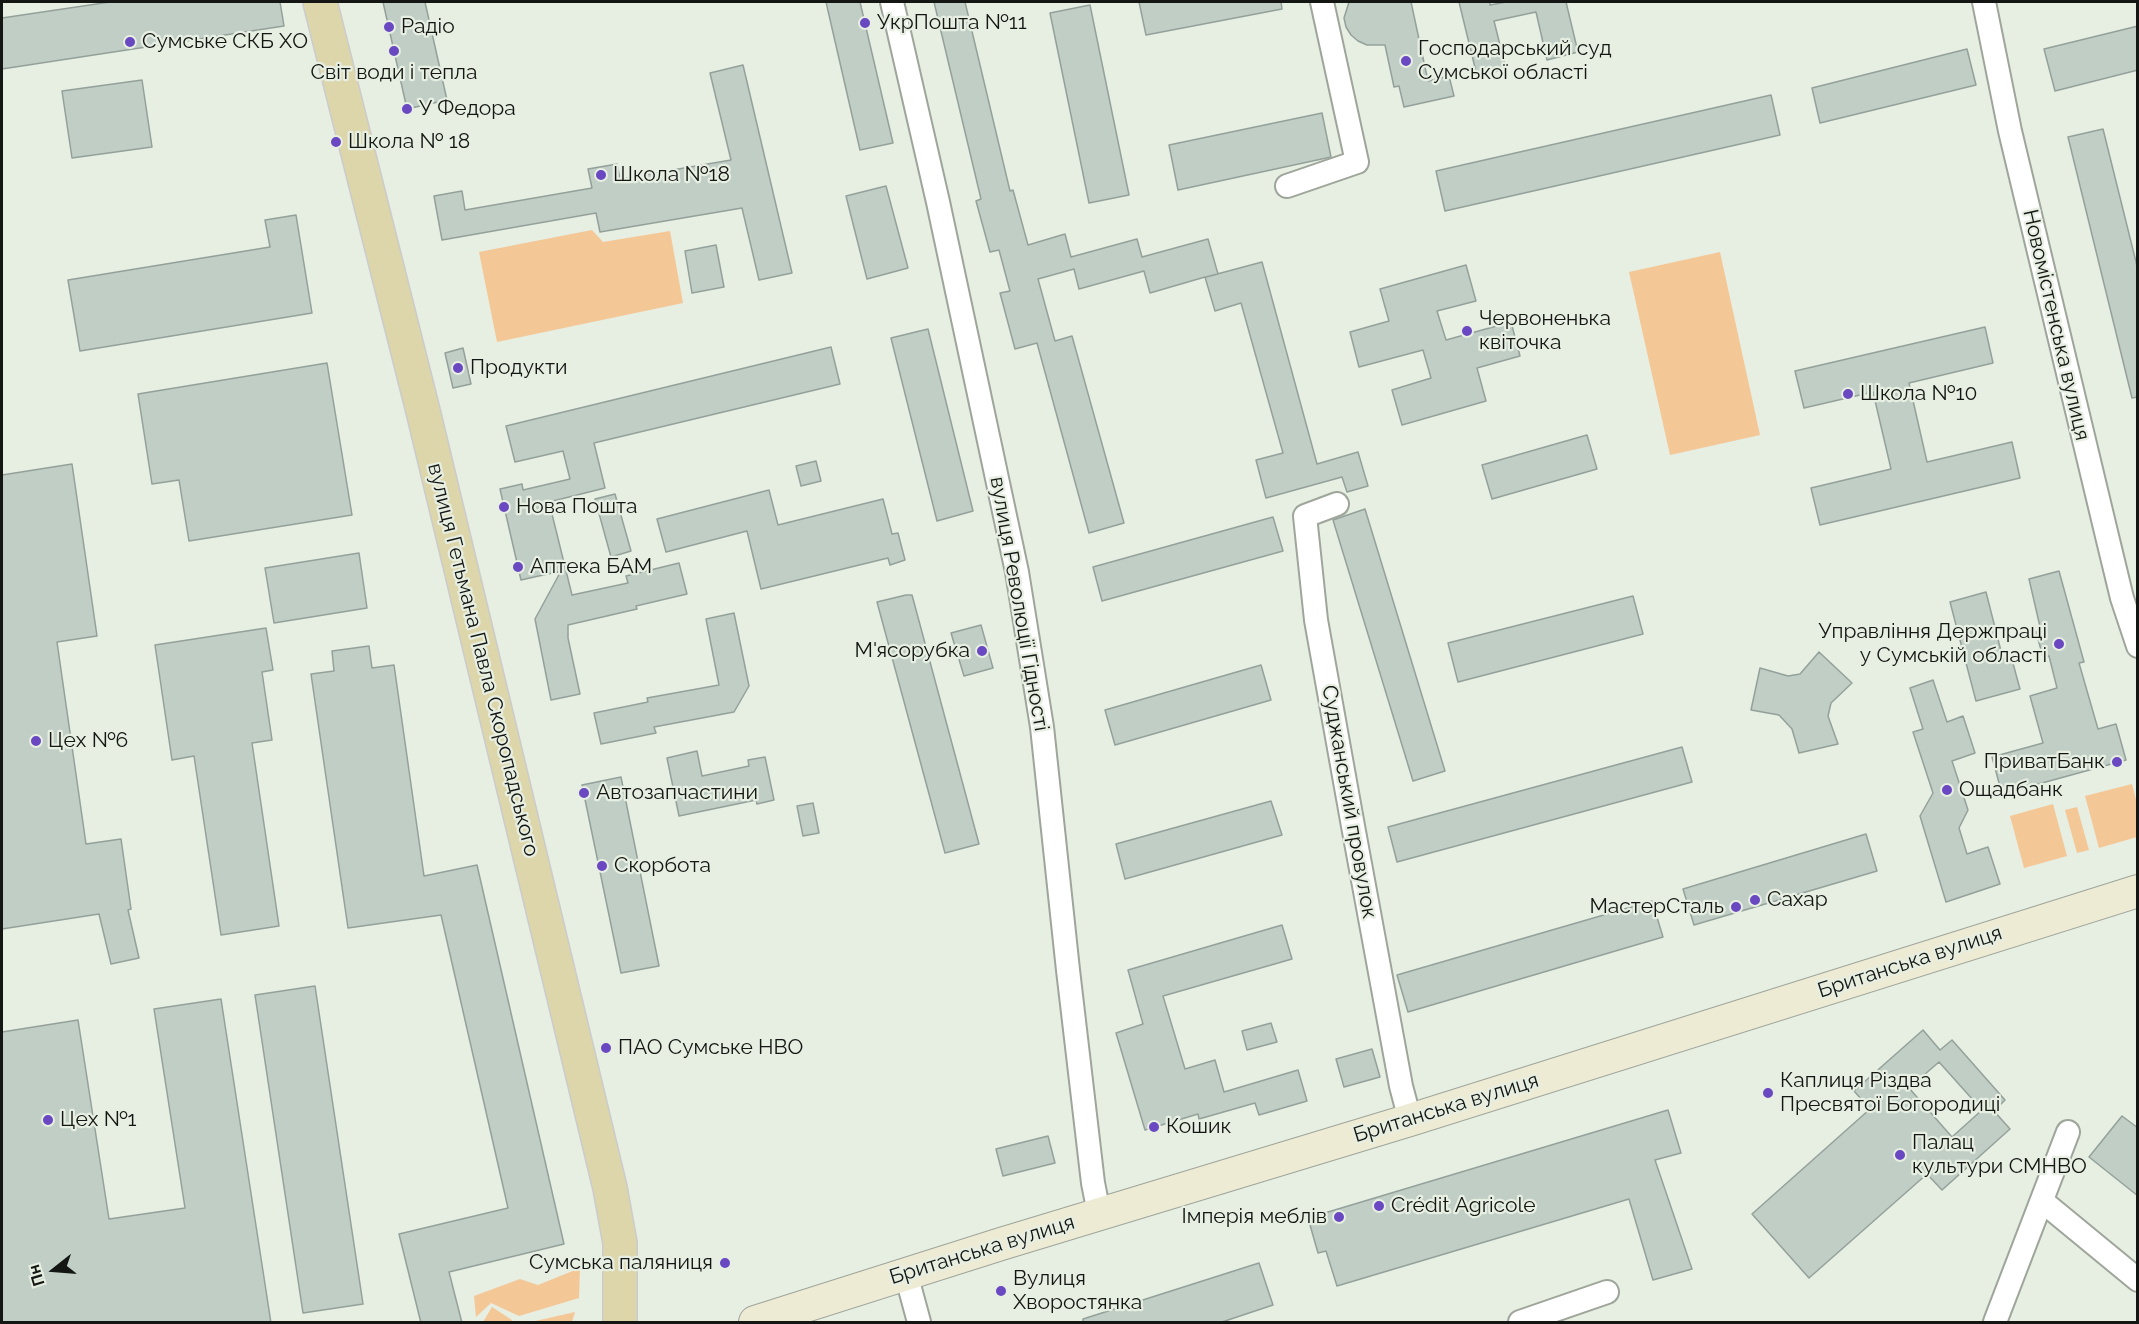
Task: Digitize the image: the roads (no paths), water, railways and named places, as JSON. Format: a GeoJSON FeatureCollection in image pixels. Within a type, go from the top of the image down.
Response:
{"type":"FeatureCollection","features":[{"type":"Feature","properties":{"kind":"main road","name":"вулиця Гетьмана Павла Скоропадського"},"geometry":{"type":"LineString","coordinates":[[320,2],[426,423],[610,1188],[620,1244],[620,1323]]}},
{"type":"Feature","properties":{"kind":"main road","name":"Британська вулиця"},"geometry":{"type":"LineString","coordinates":[[755,1323],[2138,891]]}},
{"type":"Feature","properties":{"kind":"street","name":"вулиця Революції Гідності"},"geometry":{"type":"LineString","coordinates":[[892,2],[938,202],[1017,572],[1042,727],[1068,970],[1093,1183],[1099,1214]]}},
{"type":"Feature","properties":{"kind":"street"},"geometry":{"type":"LineString","coordinates":[[1287,186],[1358,162],[1322,2]]}},
{"type":"Feature","properties":{"kind":"street","name":"Новомістенська вулиця"},"geometry":{"type":"LineString","coordinates":[[1984,2],[2010,131],[2071,386],[2122,598],[2138,645]]}},
{"type":"Feature","properties":{"kind":"street","name":"Суджанський провулок"},"geometry":{"type":"LineString","coordinates":[[1337,504],[1305,516],[1316,620],[1401,1086],[1410,1120]]}},
{"type":"Feature","properties":{"kind":"street"},"geometry":{"type":"LineString","coordinates":[[1995,1323],[2068,1132]]}},
{"type":"Feature","properties":{"kind":"street"},"geometry":{"type":"LineString","coordinates":[[2042,1201],[2138,1280]]}},
{"type":"Feature","properties":{"kind":"street"},"geometry":{"type":"LineString","coordinates":[[906,1274],[919,1323]]}},
{"type":"Feature","properties":{"kind":"street"},"geometry":{"type":"LineString","coordinates":[[1520,1323],[1607,1292]]}},
{"type":"Feature","properties":{"kind":"place","name":"УкрПошта №11"},"geometry":{"type":"Point","coordinates":[865,23]}},
{"type":"Feature","properties":{"kind":"place","name":"Радіо"},"geometry":{"type":"Point","coordinates":[389,27]}},
{"type":"Feature","properties":{"kind":"place","name":"Сумське СКБ ХО"},"geometry":{"type":"Point","coordinates":[130,42]}},
{"type":"Feature","properties":{"kind":"place","name":"Світ води і тепла"},"geometry":{"type":"Point","coordinates":[394,51]}},
{"type":"Feature","properties":{"kind":"place","name":"Господарський суд Сумської області"},"geometry":{"type":"Point","coordinates":[1406,61]}},
{"type":"Feature","properties":{"kind":"place","name":"У Федора"},"geometry":{"type":"Point","coordinates":[407,109]}},
{"type":"Feature","properties":{"kind":"place","name":"Школа № 18"},"geometry":{"type":"Point","coordinates":[336,142]}},
{"type":"Feature","properties":{"kind":"place","name":"Школа №18"},"geometry":{"type":"Point","coordinates":[601,175]}},
{"type":"Feature","properties":{"kind":"place","name":"Червоненька квіточка"},"geometry":{"type":"Point","coordinates":[1467,331]}},
{"type":"Feature","properties":{"kind":"place","name":"Продукти"},"geometry":{"type":"Point","coordinates":[458,368]}},
{"type":"Feature","properties":{"kind":"place","name":"Школа №10"},"geometry":{"type":"Point","coordinates":[1848,394]}},
{"type":"Feature","properties":{"kind":"place","name":"Нова Пошта"},"geometry":{"type":"Point","coordinates":[504,507]}},
{"type":"Feature","properties":{"kind":"place","name":"Аптека БАМ"},"geometry":{"type":"Point","coordinates":[518,567]}},
{"type":"Feature","properties":{"kind":"place","name":"Управління Держпраці у Сумській області"},"geometry":{"type":"Point","coordinates":[2059,644]}},
{"type":"Feature","properties":{"kind":"place","name":"М'ясорубка"},"geometry":{"type":"Point","coordinates":[982,651]}},
{"type":"Feature","properties":{"kind":"place","name":"Цех №6"},"geometry":{"type":"Point","coordinates":[36,741]}},
{"type":"Feature","properties":{"kind":"place","name":"ПриватБанк"},"geometry":{"type":"Point","coordinates":[2117,762]}},
{"type":"Feature","properties":{"kind":"place","name":"Ощадбанк"},"geometry":{"type":"Point","coordinates":[1947,790]}},
{"type":"Feature","properties":{"kind":"place","name":"Автозапчастини"},"geometry":{"type":"Point","coordinates":[584,793]}},
{"type":"Feature","properties":{"kind":"place","name":"Скорбота"},"geometry":{"type":"Point","coordinates":[602,866]}},
{"type":"Feature","properties":{"kind":"place","name":"Сахар"},"geometry":{"type":"Point","coordinates":[1755,900]}},
{"type":"Feature","properties":{"kind":"place","name":"МастерСталь"},"geometry":{"type":"Point","coordinates":[1736,907]}},
{"type":"Feature","properties":{"kind":"place","name":"ПАО Сумське НВО"},"geometry":{"type":"Point","coordinates":[606,1048]}},
{"type":"Feature","properties":{"kind":"place","name":"Каплиця Різдва Пресвятої Богородиці"},"geometry":{"type":"Point","coordinates":[1768,1093]}},
{"type":"Feature","properties":{"kind":"place","name":"Цех №1"},"geometry":{"type":"Point","coordinates":[48,1120]}},
{"type":"Feature","properties":{"kind":"place","name":"Кошик"},"geometry":{"type":"Point","coordinates":[1154,1127]}},
{"type":"Feature","properties":{"kind":"place","name":"Палац культури СМНВО"},"geometry":{"type":"Point","coordinates":[1900,1155]}},
{"type":"Feature","properties":{"kind":"place","name":"Crédit Agricole"},"geometry":{"type":"Point","coordinates":[1379,1206]}},
{"type":"Feature","properties":{"kind":"place","name":"Імперія меблів"},"geometry":{"type":"Point","coordinates":[1339,1217]}},
{"type":"Feature","properties":{"kind":"place","name":"Сумська паляниця"},"geometry":{"type":"Point","coordinates":[725,1263]}},
{"type":"Feature","properties":{"kind":"place","name":"Вулиця Хворостянка"},"geometry":{"type":"Point","coordinates":[1001,1291]}}]}
